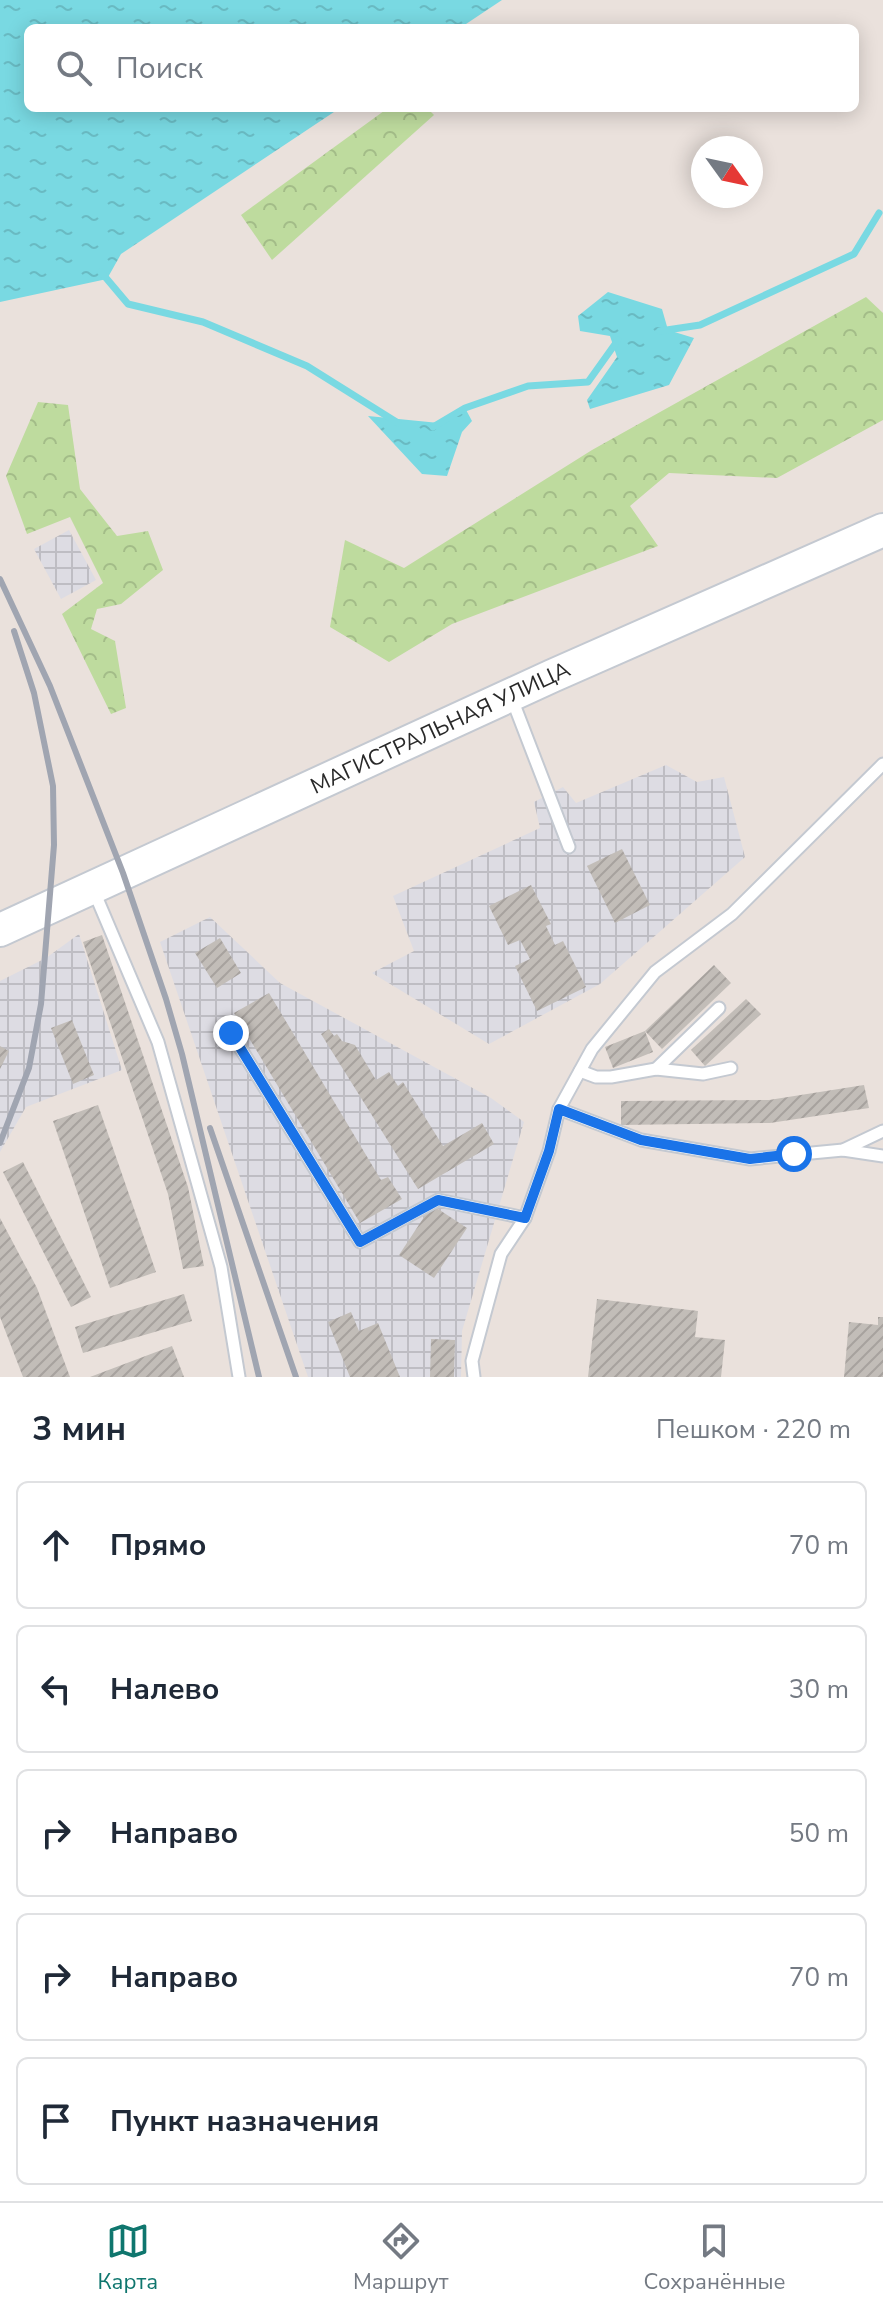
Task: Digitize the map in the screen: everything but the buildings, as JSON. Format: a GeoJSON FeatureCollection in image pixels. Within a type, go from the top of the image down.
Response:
{"type":"FeatureCollection","features":[{"type":"Feature","properties":{"kind":"main road","name":"МАГИСТРАЛЬНАЯ УЛИЦА"},"geometry":{"type":"LineString","coordinates":[[0,930],[510,695],[883,530]]}},
{"type":"Feature","properties":{"kind":"lane"},"geometry":{"type":"LineString","coordinates":[[510,695],[569,847]]}},
{"type":"Feature","properties":{"kind":"lane"},"geometry":{"type":"LineString","coordinates":[[474,1377],[472,1361],[501,1254],[525,1218],[549,1151],[559,1109],[592,1049],[655,972],[732,914],[883,764]]}},
{"type":"Feature","properties":{"kind":"lane"},"geometry":{"type":"LineString","coordinates":[[92,886],[158,1042],[221,1267],[239,1377]]}},
{"type":"Feature","properties":{"kind":"lane"},"geometry":{"type":"LineString","coordinates":[[656,1069],[719,1008]]}},
{"type":"Feature","properties":{"kind":"lane"},"geometry":{"type":"LineString","coordinates":[[231,1033],[360,1242],[438,1200],[525,1218]]}},
{"type":"Feature","properties":{"kind":"lane"},"geometry":{"type":"LineString","coordinates":[[580,1071],[596,1077],[611,1077],[656,1069],[703,1074],[731,1068]]}},
{"type":"Feature","properties":{"kind":"lane"},"geometry":{"type":"LineString","coordinates":[[559,1109],[641,1140],[750,1159],[843,1150],[883,1156]]}},
{"type":"Feature","properties":{"kind":"lane"},"geometry":{"type":"LineString","coordinates":[[843,1150],[883,1131]]}},
{"type":"Feature","properties":{"kind":"shaded area"},"geometry":{"type":"Polygon","coordinates":[[[69,530],[96,580],[61,599],[34,549],[69,530]]]}},
{"type":"Feature","properties":{"kind":"shaded area"},"geometry":{"type":"Polygon","coordinates":[[[666,765],[697,782],[724,777],[745,857],[600,984],[489,1044],[372,973],[414,951],[393,896],[540,828],[534,802],[563,787],[576,803],[666,765]]]}},
{"type":"Feature","properties":{"kind":"shaded area"},"geometry":{"type":"Polygon","coordinates":[[[210,917],[280,983],[491,1098],[524,1122],[462,1331],[461,1377],[308,1377],[160,942],[210,917]]]}},
{"type":"Feature","properties":{"kind":"shaded area"},"geometry":{"type":"Polygon","coordinates":[[[79,934],[122,1070],[26,1107],[0,1152],[0,981],[46,958],[79,934]]]}},
{"type":"Feature","properties":{"kind":"green space"},"geometry":{"type":"Polygon","coordinates":[[[383,112],[431,112],[434,115],[272,260],[241,215],[383,112]]]}},
{"type":"Feature","properties":{"kind":"green space"},"geometry":{"type":"Polygon","coordinates":[[[866,297],[883,313],[883,420],[777,478],[669,473],[630,506],[658,546],[452,624],[389,662],[330,627],[345,540],[404,568],[592,450],[866,297]]]}},
{"type":"Feature","properties":{"kind":"green space"},"geometry":{"type":"Polygon","coordinates":[[[38,402],[68,405],[80,489],[117,536],[148,531],[163,570],[121,604],[97,609],[91,629],[115,641],[126,708],[111,714],[62,614],[103,583],[70,517],[27,534],[6,476],[38,402]]]}},
{"type":"Feature","properties":{"kind":"water"},"geometry":{"type":"Polygon","coordinates":[[[0,0],[502,0],[466,24],[24,24],[24,112],[334,112],[121,254],[107,279],[0,302],[0,0]]]}},
{"type":"Feature","properties":{"kind":"water"},"geometry":{"type":"Polygon","coordinates":[[[608,292],[662,309],[668,330],[694,338],[669,385],[590,409],[587,400],[617,357],[610,336],[580,331],[578,316],[608,292]]]}},
{"type":"Feature","properties":{"kind":"water"},"geometry":{"type":"Polygon","coordinates":[[[465,408],[472,421],[462,432],[447,476],[422,474],[368,416],[439,423],[465,408]]]}},
{"type":"Feature","properties":{"kind":"waterway"},"geometry":{"type":"LineString","coordinates":[[660,331],[700,325],[854,254],[879,213]]}},
{"type":"Feature","properties":{"kind":"waterway"},"geometry":{"type":"LineString","coordinates":[[101,272],[128,304],[203,322],[307,366],[398,423]]}},
{"type":"Feature","properties":{"kind":"waterway"},"geometry":{"type":"LineString","coordinates":[[433,427],[465,408],[528,386],[588,382],[618,340]]}},
{"type":"Feature","properties":{"kind":"railway"},"geometry":{"type":"LineString","coordinates":[[0,579],[50,686],[123,873],[166,999],[259,1377]]}},
{"type":"Feature","properties":{"kind":"railway"},"geometry":{"type":"LineString","coordinates":[[0,1143],[29,1068],[41,1004],[54,845],[53,786],[34,693],[14,631]]}},
{"type":"Feature","properties":{"kind":"railway"},"geometry":{"type":"LineString","coordinates":[[210,1128],[296,1377]]}},
{"type":"Feature","properties":{"kind":"route"},"geometry":{"type":"LineString","coordinates":[[231,1033],[360,1242],[438,1200],[525,1218],[549,1151],[559,1109],[641,1140],[750,1159],[794,1154]]}}]}
